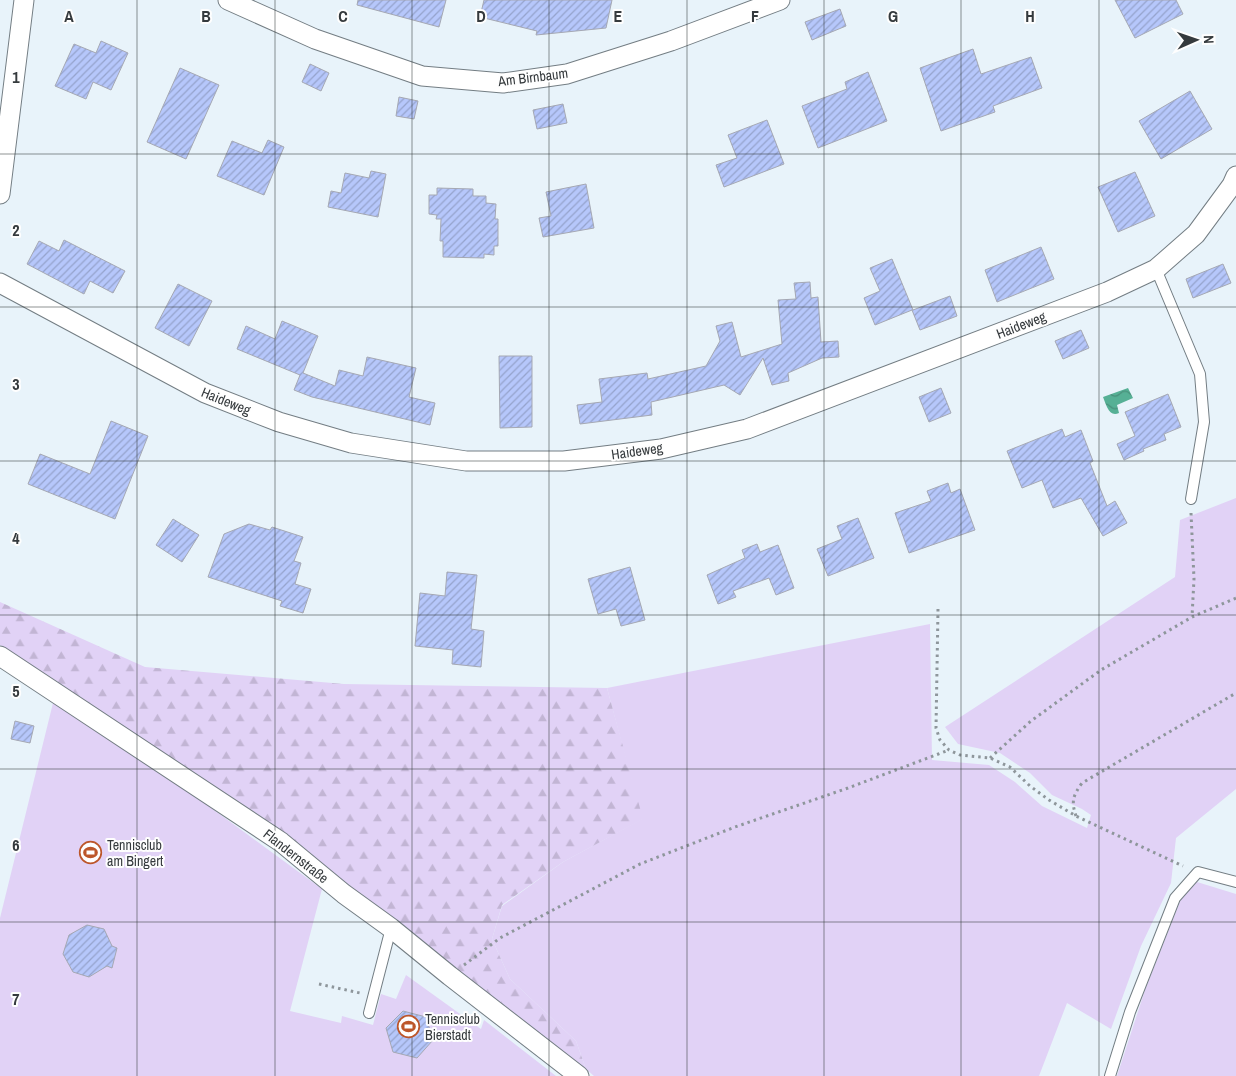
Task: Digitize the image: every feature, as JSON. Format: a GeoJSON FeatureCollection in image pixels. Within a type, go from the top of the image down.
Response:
{"type":"FeatureCollection","features":[{"type":"Feature","properties":{"kind":"street"},"geometry":{"type":"LineString","coordinates":[[0,194],[24,0]]}},
{"type":"Feature","properties":{"kind":"street","name":"Am Birnbaum"},"geometry":{"type":"LineString","coordinates":[[228,0],[315,39],[422,76],[504,83],[567,74],[671,41],[780,0]]}},
{"type":"Feature","properties":{"kind":"street","name":"Haideweg"},"geometry":{"type":"LineString","coordinates":[[0,283],[205,393],[279,422],[351,443],[466,461],[564,461],[661,449],[747,429],[1107,292],[1156,269],[1196,234],[1232,185],[1236,176]]}},
{"type":"Feature","properties":{"kind":"street","name":"Flandernstraße"},"geometry":{"type":"LineString","coordinates":[[0,656],[281,842],[344,894],[391,928],[579,1076]]}},
{"type":"Feature","properties":{"kind":"lane"},"geometry":{"type":"LineString","coordinates":[[1156,269],[1200,374],[1204,422],[1191,499]]}},
{"type":"Feature","properties":{"kind":"lane"},"geometry":{"type":"LineString","coordinates":[[1110,1076],[1130,1012],[1175,898],[1198,872],[1236,882]]}},
{"type":"Feature","properties":{"kind":"lane"},"geometry":{"type":"LineString","coordinates":[[369,1013],[391,928]]}},
{"type":"Feature","properties":{"kind":"path"},"geometry":{"type":"LineString","coordinates":[[1191,499],[1194,579],[1192,617]]}},
{"type":"Feature","properties":{"kind":"path"},"geometry":{"type":"LineString","coordinates":[[990,758],[1031,721],[1101,670],[1192,617],[1236,598]]}},
{"type":"Feature","properties":{"kind":"path"},"geometry":{"type":"LineString","coordinates":[[938,609],[936,728],[940,740],[948,750],[960,755],[990,758],[1010,767],[1030,786],[1076,816],[1198,872]]}},
{"type":"Feature","properties":{"kind":"path"},"geometry":{"type":"LineString","coordinates":[[1076,816],[1073,805],[1075,794],[1082,783],[1236,693]]}},
{"type":"Feature","properties":{"kind":"path"},"geometry":{"type":"LineString","coordinates":[[450,976],[500,938],[640,864],[735,827],[848,788],[948,750]]}},
{"type":"Feature","properties":{"kind":"path"},"geometry":{"type":"LineString","coordinates":[[319,984],[373,996]]}},
{"type":"Feature","properties":{"kind":"green space"},"geometry":{"type":"Polygon","coordinates":[[[1236,498],[1236,789],[1176,838],[1171,883],[1141,946],[1111,1029],[1067,1003],[1039,1076],[594,1076],[586,1069],[576,1041],[510,979],[492,939],[502,906],[563,862],[642,819],[607,688],[930,624],[932,760],[989,765],[1015,782],[1042,806],[1087,828],[1091,815],[1052,795],[1030,773],[1000,753],[958,744],[945,727],[1175,577],[1180,520],[1236,498]]]}},
{"type":"Feature","properties":{"kind":"green space"},"geometry":{"type":"Polygon","coordinates":[[[0,602],[145,667],[344,684],[607,688],[643,819],[563,862],[502,905],[492,939],[510,979],[576,1041],[586,1069],[506,1012],[285,834],[0,645],[0,602]]]}},
{"type":"Feature","properties":{"kind":"green space"},"geometry":{"type":"Polygon","coordinates":[[[53,703],[184,788],[322,889],[290,1011],[341,1023],[342,1016],[373,1025],[381,994],[396,999],[406,975],[481,1029],[484,1020],[556,1076],[0,1076],[0,918],[53,703]]]}},
{"type":"Feature","properties":{"kind":"green space"},"geometry":{"type":"Polygon","coordinates":[[[1197,882],[1236,894],[1236,1076],[1117,1076],[1145,990],[1181,899],[1197,882]]]}},
{"type":"Feature","properties":{"kind":"water"},"geometry":{"type":"Polygon","coordinates":[[[1128,388],[1133,398],[1117,405],[1119,413],[1113,414],[1108,409],[1103,397],[1128,388]]]}},
{"type":"Feature","properties":{"kind":"building"},"geometry":{"type":"Polygon","coordinates":[[[358,0],[446,0],[439,27],[357,5],[358,0]]]}},
{"type":"Feature","properties":{"kind":"building"},"geometry":{"type":"Polygon","coordinates":[[[484,0],[612,0],[606,28],[536,35],[537,31],[480,17],[484,0]]]}},
{"type":"Feature","properties":{"kind":"building"},"geometry":{"type":"Polygon","coordinates":[[[1115,0],[1176,0],[1183,14],[1135,38],[1115,0]]]}},
{"type":"Feature","properties":{"kind":"building"},"geometry":{"type":"Polygon","coordinates":[[[840,9],[846,26],[812,40],[805,22],[840,9]]]}},
{"type":"Feature","properties":{"kind":"building"},"geometry":{"type":"Polygon","coordinates":[[[101,41],[128,53],[111,90],[93,82],[86,99],[55,86],[74,44],[96,53],[101,41]]]}},
{"type":"Feature","properties":{"kind":"building"},"geometry":{"type":"Polygon","coordinates":[[[973,49],[981,74],[1031,57],[1042,88],[993,106],[995,112],[941,131],[920,68],[973,49]]]}},
{"type":"Feature","properties":{"kind":"building"},"geometry":{"type":"Polygon","coordinates":[[[310,64],[329,73],[321,91],[302,82],[310,64]]]}},
{"type":"Feature","properties":{"kind":"building"},"geometry":{"type":"Polygon","coordinates":[[[180,68],[219,85],[186,159],[147,142],[180,68]]]}},
{"type":"Feature","properties":{"kind":"building"},"geometry":{"type":"Polygon","coordinates":[[[868,72],[887,121],[818,148],[802,106],[847,89],[845,82],[868,72]]]}},
{"type":"Feature","properties":{"kind":"building"},"geometry":{"type":"Polygon","coordinates":[[[1190,91],[1212,129],[1161,159],[1139,121],[1190,91]]]}},
{"type":"Feature","properties":{"kind":"building"},"geometry":{"type":"Polygon","coordinates":[[[399,97],[418,101],[414,119],[396,116],[399,97]]]}},
{"type":"Feature","properties":{"kind":"building"},"geometry":{"type":"Polygon","coordinates":[[[563,104],[567,123],[537,129],[533,110],[563,104]]]}},
{"type":"Feature","properties":{"kind":"building"},"geometry":{"type":"Polygon","coordinates":[[[767,120],[784,164],[724,187],[716,165],[737,158],[728,135],[767,120]]]}},
{"type":"Feature","properties":{"kind":"building"},"geometry":{"type":"Polygon","coordinates":[[[268,140],[284,147],[264,195],[217,176],[232,141],[262,153],[268,140]]]}},
{"type":"Feature","properties":{"kind":"building"},"geometry":{"type":"Polygon","coordinates":[[[371,171],[386,174],[378,217],[328,207],[331,191],[341,193],[345,173],[369,178],[371,171]]]}},
{"type":"Feature","properties":{"kind":"building"},"geometry":{"type":"Polygon","coordinates":[[[1135,172],[1155,216],[1118,232],[1098,187],[1135,172]]]}},
{"type":"Feature","properties":{"kind":"building"},"geometry":{"type":"Polygon","coordinates":[[[586,184],[594,228],[543,237],[539,218],[551,216],[546,192],[586,184]]]}},
{"type":"Feature","properties":{"kind":"building"},"geometry":{"type":"Polygon","coordinates":[[[437,188],[473,189],[473,196],[486,196],[486,203],[496,204],[495,219],[498,219],[498,246],[494,246],[494,255],[484,254],[484,258],[443,257],[443,241],[440,241],[441,219],[436,219],[437,215],[429,214],[429,195],[437,195],[437,188]]]}},
{"type":"Feature","properties":{"kind":"building"},"geometry":{"type":"Polygon","coordinates":[[[64,240],[125,271],[113,293],[90,281],[84,294],[27,264],[39,241],[59,251],[64,240]]]}},
{"type":"Feature","properties":{"kind":"building"},"geometry":{"type":"Polygon","coordinates":[[[1041,247],[1054,279],[997,302],[985,270],[1041,247]]]}},
{"type":"Feature","properties":{"kind":"building"},"geometry":{"type":"Polygon","coordinates":[[[892,259],[913,310],[950,296],[957,316],[920,330],[912,310],[875,325],[864,298],[880,291],[870,268],[892,259]]]}},
{"type":"Feature","properties":{"kind":"building"},"geometry":{"type":"Polygon","coordinates":[[[1223,264],[1231,283],[1193,298],[1186,279],[1223,264]]]}},
{"type":"Feature","properties":{"kind":"building"},"geometry":{"type":"Polygon","coordinates":[[[810,282],[811,298],[818,297],[821,342],[838,341],[839,357],[822,358],[788,373],[789,381],[772,385],[763,358],[740,395],[724,385],[651,402],[652,415],[580,424],[577,405],[602,402],[599,379],[647,373],[648,379],[706,366],[720,341],[716,326],[732,322],[741,357],[782,344],[778,300],[796,299],[794,283],[810,282]]]}},
{"type":"Feature","properties":{"kind":"building"},"geometry":{"type":"Polygon","coordinates":[[[178,284],[212,301],[189,346],[155,328],[178,284]]]}},
{"type":"Feature","properties":{"kind":"building"},"geometry":{"type":"Polygon","coordinates":[[[282,321],[318,336],[303,373],[335,386],[339,370],[363,376],[367,357],[416,368],[409,397],[435,403],[430,425],[312,397],[294,390],[300,375],[237,349],[246,326],[275,339],[282,321]]]}},
{"type":"Feature","properties":{"kind":"building"},"geometry":{"type":"Polygon","coordinates":[[[1081,330],[1089,348],[1063,359],[1055,341],[1081,330]]]}},
{"type":"Feature","properties":{"kind":"building"},"geometry":{"type":"Polygon","coordinates":[[[499,356],[532,356],[532,427],[500,428],[499,356]]]}},
{"type":"Feature","properties":{"kind":"building"},"geometry":{"type":"Polygon","coordinates":[[[941,388],[951,413],[929,422],[919,397],[941,388]]]}},
{"type":"Feature","properties":{"kind":"building"},"geometry":{"type":"Polygon","coordinates":[[[1168,394],[1181,427],[1164,434],[1166,440],[1143,449],[1144,451],[1124,460],[1117,444],[1135,436],[1125,412],[1168,394]]]}},
{"type":"Feature","properties":{"kind":"building"},"geometry":{"type":"Polygon","coordinates":[[[111,421],[148,436],[115,519],[28,484],[40,454],[90,474],[111,421]]]}},
{"type":"Feature","properties":{"kind":"building"},"geometry":{"type":"Polygon","coordinates":[[[1062,429],[1065,437],[1081,430],[1093,461],[1090,463],[1107,506],[1115,501],[1127,523],[1103,536],[1081,498],[1053,508],[1042,480],[1022,488],[1007,451],[1062,429]]]}},
{"type":"Feature","properties":{"kind":"building"},"geometry":{"type":"Polygon","coordinates":[[[948,483],[951,493],[960,489],[975,530],[909,553],[895,513],[931,501],[927,491],[948,483]]]}},
{"type":"Feature","properties":{"kind":"building"},"geometry":{"type":"Polygon","coordinates":[[[858,518],[874,558],[828,576],[817,549],[842,539],[837,526],[858,518]]]}},
{"type":"Feature","properties":{"kind":"building"},"geometry":{"type":"Polygon","coordinates":[[[173,519],[199,535],[182,562],[156,545],[173,519]]]}},
{"type":"Feature","properties":{"kind":"building"},"geometry":{"type":"Polygon","coordinates":[[[249,524],[270,530],[272,527],[303,537],[294,561],[301,563],[295,584],[311,589],[303,613],[280,606],[282,601],[208,577],[224,534],[249,524]]]}},
{"type":"Feature","properties":{"kind":"building"},"geometry":{"type":"Polygon","coordinates":[[[757,544],[760,552],[778,545],[794,588],[776,595],[769,578],[733,591],[736,597],[718,604],[707,575],[745,558],[742,550],[757,544]]]}},
{"type":"Feature","properties":{"kind":"building"},"geometry":{"type":"Polygon","coordinates":[[[630,567],[645,620],[621,626],[616,609],[598,614],[588,579],[630,567]]]}},
{"type":"Feature","properties":{"kind":"building"},"geometry":{"type":"Polygon","coordinates":[[[447,572],[477,575],[471,629],[484,631],[481,667],[452,664],[453,650],[415,646],[420,593],[445,596],[447,572]]]}},
{"type":"Feature","properties":{"kind":"building"},"geometry":{"type":"Polygon","coordinates":[[[15,721],[34,726],[30,743],[11,739],[15,721]]]}},
{"type":"Feature","properties":{"kind":"building"},"geometry":{"type":"Polygon","coordinates":[[[87,925],[104,929],[112,946],[117,948],[112,968],[107,966],[89,977],[73,972],[63,954],[69,935],[87,925]]]}},
{"type":"Feature","properties":{"kind":"building"},"geometry":{"type":"Polygon","coordinates":[[[403,1011],[426,1017],[433,1040],[417,1058],[393,1052],[386,1028],[403,1011]]]}},
{"type":"Feature","properties":{"kind":"place","name":"Tennisclub am Bingert"},"geometry":{"type":"Point","coordinates":[91,853]}},
{"type":"Feature","properties":{"kind":"place","name":"Tennisclub Bierstadt"},"geometry":{"type":"Point","coordinates":[409,1027]}}]}
